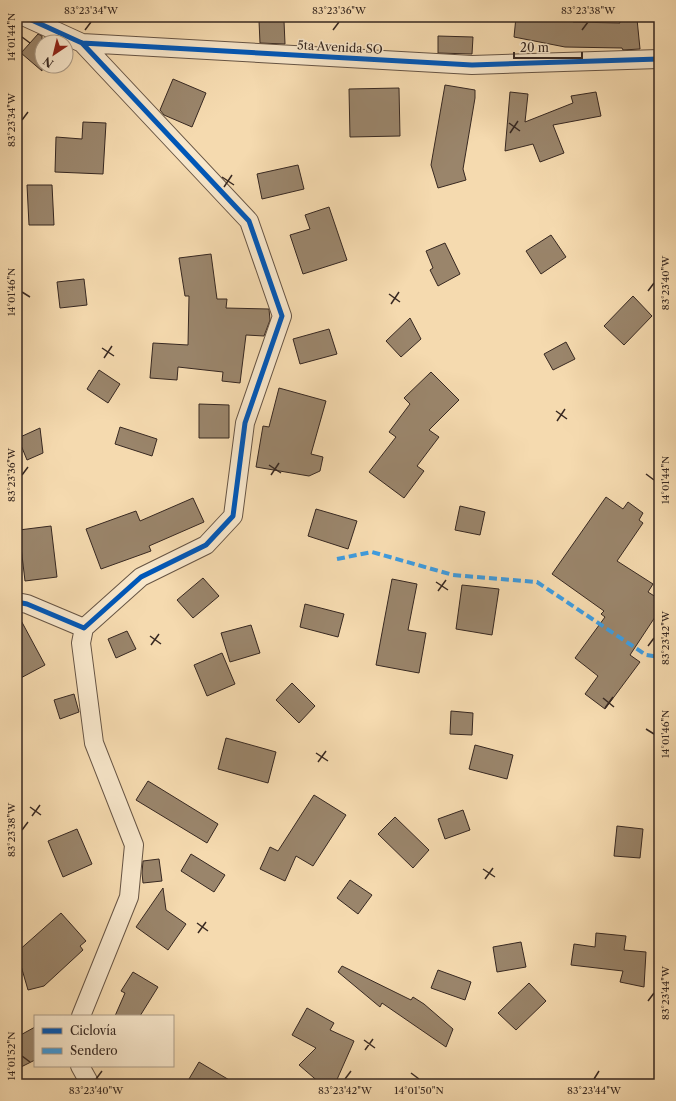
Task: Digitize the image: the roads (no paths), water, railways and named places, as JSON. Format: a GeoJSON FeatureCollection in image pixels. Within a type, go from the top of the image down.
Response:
{"type":"FeatureCollection","features":[{"type":"Feature","properties":{"kind":"street","name":"5ta Avenida SO"},"geometry":{"type":"LineString","coordinates":[[25,17],[82,43],[472,65],[659,59]]}},
{"type":"Feature","properties":{"kind":"street"},"geometry":{"type":"LineString","coordinates":[[81,1015],[130,897],[134,845],[94,743],[81,643],[84,628],[141,577],[206,545],[233,516],[245,423],[282,316],[248,221],[82,43]]}},
{"type":"Feature","properties":{"kind":"street"},"geometry":{"type":"LineString","coordinates":[[17,602],[27,604],[84,628]]}},
{"type":"Feature","properties":{"kind":"street"},"geometry":{"type":"LineString","coordinates":[[81,1067],[90,1084]]}}]}
